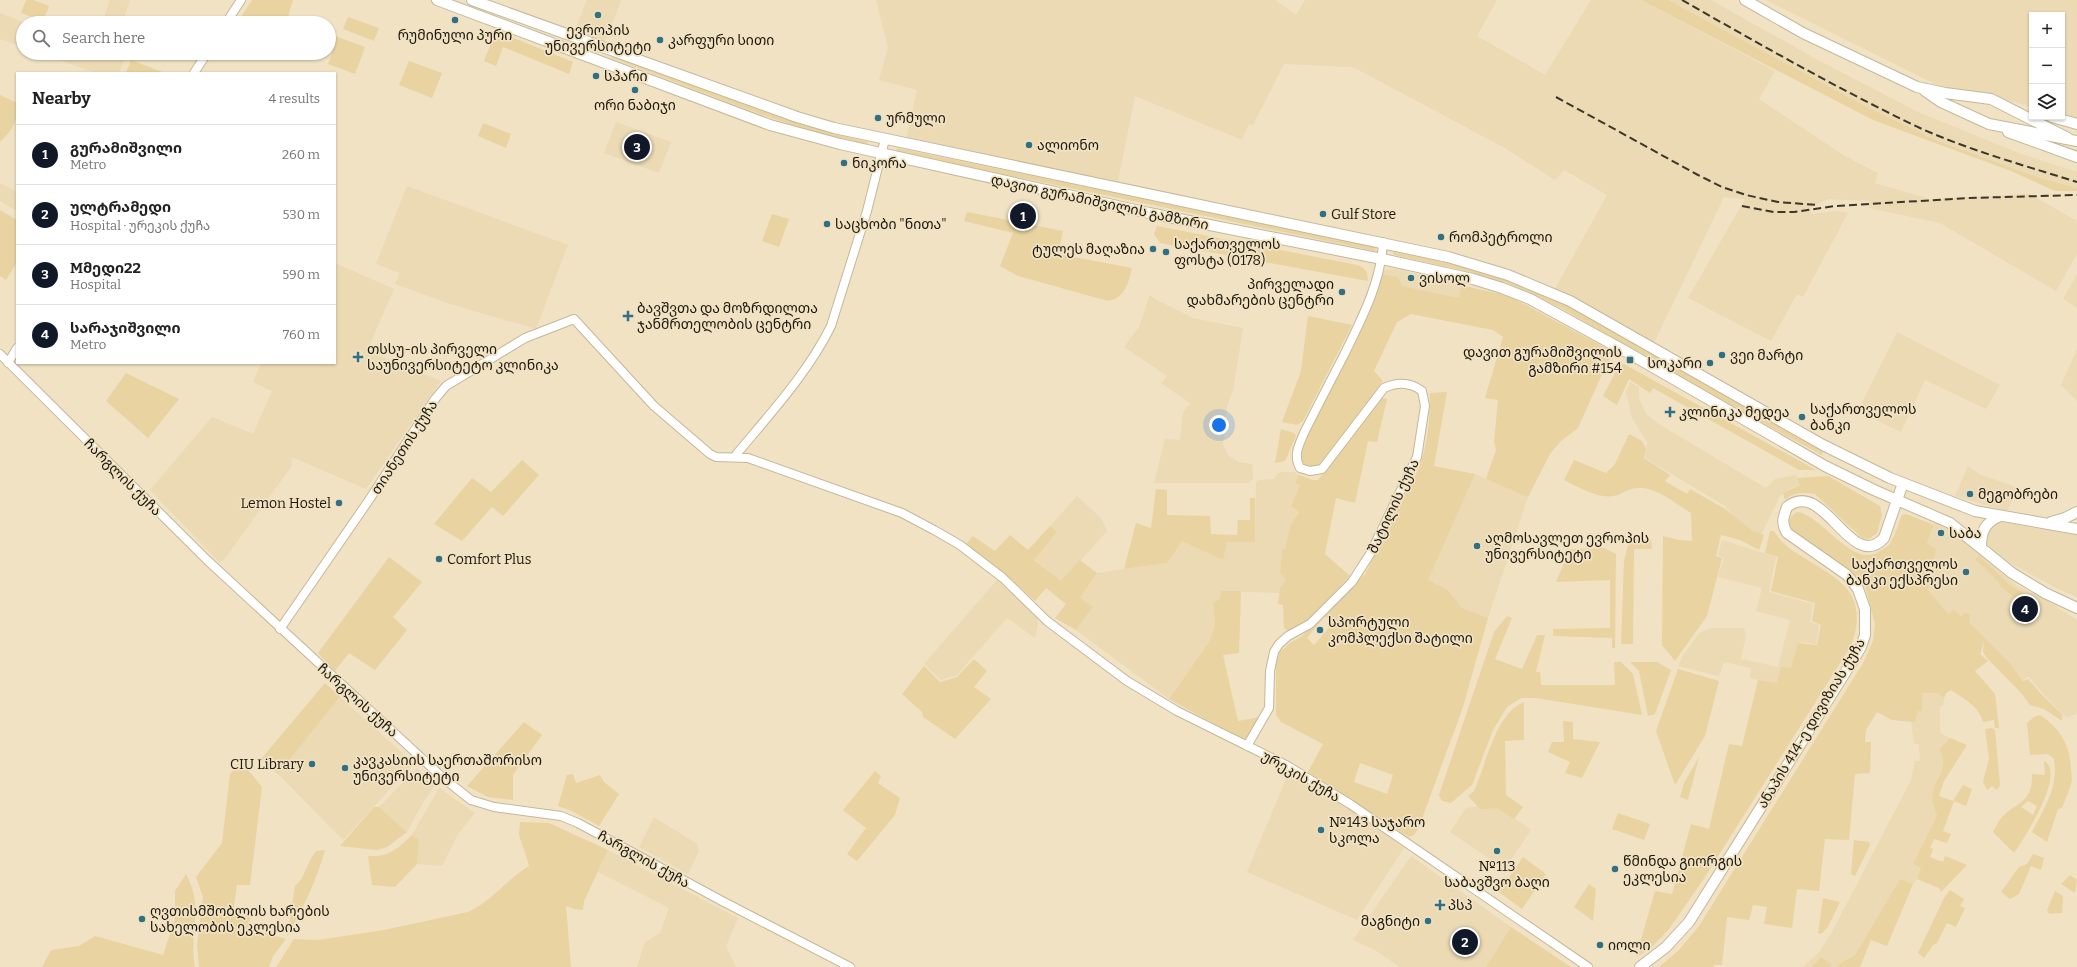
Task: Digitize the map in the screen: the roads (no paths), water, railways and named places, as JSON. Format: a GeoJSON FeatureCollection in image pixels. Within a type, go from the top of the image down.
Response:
{"type":"FeatureCollection","features":[{"type":"Feature","properties":{"kind":"main road","name":"დავით გურამიშვილის გამზირი"},"geometry":{"type":"LineString","coordinates":[[437,0],[770,125],[881,154],[1148,213],[1382,259],[1473,279],[1530,299],[1787,443],[1825,466],[1896,500],[1930,513],[1950,523],[2029,584],[2076,608]]}},
{"type":"Feature","properties":{"kind":"main road","name":"დავით გურამიშვილის გამზირი"},"geometry":{"type":"LineString","coordinates":[[472,0],[797,118],[834,128],[1383,242],[1484,267],[1553,293],[1823,445],[1903,483],[1961,507],[2000,516],[2047,522],[2077,529]]}},
{"type":"Feature","properties":{"kind":"main road"},"geometry":{"type":"LineString","coordinates":[[1745,0],[1803,33],[1922,89],[1941,102],[1971,117],[2077,156]]}},
{"type":"Feature","properties":{"kind":"main road"},"geometry":{"type":"LineString","coordinates":[[1922,89],[1991,99],[2029,111]]}},
{"type":"Feature","properties":{"kind":"main road"},"geometry":{"type":"LineString","coordinates":[[1971,117],[1971,105],[1977,98]]}},
{"type":"Feature","properties":{"kind":"main road"},"geometry":{"type":"LineString","coordinates":[[1999,102],[2073,139]]}},
{"type":"Feature","properties":{"kind":"main road"},"geometry":{"type":"LineString","coordinates":[[2063,120],[2077,124]]}},
{"type":"Feature","properties":{"kind":"main road"},"geometry":{"type":"LineString","coordinates":[[1989,124],[2073,139]]}},
{"type":"Feature","properties":{"kind":"main road","name":"ანაპის 414-ე დივიზიას ქუჩა"},"geometry":{"type":"LineString","coordinates":[[1640,967],[1666,947],[1689,922],[1861,647],[1865,635],[1865,609],[1858,589],[1847,575],[1787,533],[1782,525],[1782,519],[1787,508],[1799,501],[1812,503],[1858,544],[1868,546],[1878,544],[1884,538],[1903,483]]}},
{"type":"Feature","properties":{"kind":"main road"},"geometry":{"type":"LineString","coordinates":[[2047,522],[2065,518],[2077,512]]}},
{"type":"Feature","properties":{"kind":"main road"},"geometry":{"type":"LineString","coordinates":[[1981,548],[1983,529],[1989,522],[2000,516]]}},
{"type":"Feature","properties":{"kind":"street"},"geometry":{"type":"LineString","coordinates":[[231,16],[241,0]]}},
{"type":"Feature","properties":{"kind":"street"},"geometry":{"type":"LineString","coordinates":[[195,72],[202,60]]}},
{"type":"Feature","properties":{"kind":"street"},"geometry":{"type":"LineString","coordinates":[[734,456],[781,401],[824,341],[831,326],[867,211],[885,139]]}},
{"type":"Feature","properties":{"kind":"street","name":"შატილის ქუჩა"},"geometry":{"type":"LineString","coordinates":[[1247,746],[1269,708],[1270,671],[1274,652],[1288,636],[1310,624],[1359,574],[1417,457],[1425,406],[1422,391],[1403,383],[1392,384],[1384,388],[1322,469],[1310,471],[1300,468],[1297,462],[1296,451],[1361,322],[1372,293],[1382,259],[1383,242]]}},
{"type":"Feature","properties":{"kind":"street","name":"ურეკის ქუჩა"},"geometry":{"type":"LineString","coordinates":[[574,320],[659,411],[710,454],[716,457],[734,456],[748,458],[902,513],[960,545],[1003,578],[1047,621],[1127,681],[1178,711],[1286,765],[1350,804],[1588,967]]}},
{"type":"Feature","properties":{"kind":"street","name":"თიანეთის ქუჩა"},"geometry":{"type":"LineString","coordinates":[[280,629],[369,500],[434,400],[446,386],[525,338],[574,320]]}},
{"type":"Feature","properties":{"kind":"street"},"geometry":{"type":"LineString","coordinates":[[8,363],[16,350]]}},
{"type":"Feature","properties":{"kind":"street","name":"ჩარგლის ქუჩა"},"geometry":{"type":"LineString","coordinates":[[0,354],[155,509],[280,629],[436,772],[471,800],[494,807],[561,816],[578,823],[722,901],[850,967]]}},
{"type":"Feature","properties":{"kind":"railway"},"geometry":{"type":"LineString","coordinates":[[1682,0],[1831,83],[1922,129],[1980,151],[2077,182]]}},
{"type":"Feature","properties":{"kind":"railway"},"geometry":{"type":"LineString","coordinates":[[1556,97],[1722,187],[1746,195],[1778,202],[1817,205]]}},
{"type":"Feature","properties":{"kind":"railway"},"geometry":{"type":"LineString","coordinates":[[1742,206],[1774,212],[1794,212],[1835,206],[1970,198],[2077,195]]}},
{"type":"Feature","properties":{"kind":"place","name":"ევროპის უნივერსიტეტი"},"geometry":{"type":"Point","coordinates":[598,15]}},
{"type":"Feature","properties":{"kind":"place","name":"რუმინული პური"},"geometry":{"type":"Point","coordinates":[455,20]}},
{"type":"Feature","properties":{"kind":"place","name":"კარფური სითი"},"geometry":{"type":"Point","coordinates":[660,40]}},
{"type":"Feature","properties":{"kind":"place","name":"სპარი"},"geometry":{"type":"Point","coordinates":[596,76]}},
{"type":"Feature","properties":{"kind":"place","name":"ორი ნაბიჯი"},"geometry":{"type":"Point","coordinates":[635,90]}},
{"type":"Feature","properties":{"kind":"place","name":"ურმული"},"geometry":{"type":"Point","coordinates":[878,118]}},
{"type":"Feature","properties":{"kind":"place","name":"ალიონო"},"geometry":{"type":"Point","coordinates":[1029,145]}},
{"type":"Feature","properties":{"kind":"place","name":"Mმედი22"},"geometry":{"type":"Point","coordinates":[637,147]}},
{"type":"Feature","properties":{"kind":"place","name":"ნიკორა"},"geometry":{"type":"Point","coordinates":[844,163]}},
{"type":"Feature","properties":{"kind":"place","name":"Gulf Store"},"geometry":{"type":"Point","coordinates":[1323,214]}},
{"type":"Feature","properties":{"kind":"place","name":"გურამიშვილი"},"geometry":{"type":"Point","coordinates":[1023,216]}},
{"type":"Feature","properties":{"kind":"place","name":"საცხობი \"ნითა\""},"geometry":{"type":"Point","coordinates":[827,224]}},
{"type":"Feature","properties":{"kind":"place","name":"რომპეტროლი"},"geometry":{"type":"Point","coordinates":[1441,237]}},
{"type":"Feature","properties":{"kind":"place","name":"ტულეს მაღაზია"},"geometry":{"type":"Point","coordinates":[1153,249]}},
{"type":"Feature","properties":{"kind":"place","name":"საქართველოს ფოსტა (0178)"},"geometry":{"type":"Point","coordinates":[1166,252]}},
{"type":"Feature","properties":{"kind":"place","name":"ვისოლ"},"geometry":{"type":"Point","coordinates":[1411,278]}},
{"type":"Feature","properties":{"kind":"place","name":"პირველადი დახმარების ცენტრი"},"geometry":{"type":"Point","coordinates":[1342,292]}},
{"type":"Feature","properties":{"kind":"place","name":"ბავშვთა და მოზრდილთა ჯანმრთელობის ცენტრი"},"geometry":{"type":"Point","coordinates":[628,316]}},
{"type":"Feature","properties":{"kind":"place","name":"ვეი მარტი"},"geometry":{"type":"Point","coordinates":[1722,355]}},
{"type":"Feature","properties":{"kind":"place","name":"თსსუ-ის პირველი საუნივერსიტეტო კლინიკა"},"geometry":{"type":"Point","coordinates":[358,357]}},
{"type":"Feature","properties":{"kind":"place","name":"დავით გურამიშვილის გამზირი #154"},"geometry":{"type":"Point","coordinates":[1630,360]}},
{"type":"Feature","properties":{"kind":"place","name":"სოკარი"},"geometry":{"type":"Point","coordinates":[1710,363]}},
{"type":"Feature","properties":{"kind":"place","name":"კლინიკა მედეა"},"geometry":{"type":"Point","coordinates":[1670,412]}},
{"type":"Feature","properties":{"kind":"place","name":"საქართველოს ბანკი"},"geometry":{"type":"Point","coordinates":[1802,417]}},
{"type":"Feature","properties":{"kind":"place","name":"მეგობრები"},"geometry":{"type":"Point","coordinates":[1970,494]}},
{"type":"Feature","properties":{"kind":"place","name":"Lemon Hostel"},"geometry":{"type":"Point","coordinates":[339,503]}},
{"type":"Feature","properties":{"kind":"place","name":"საბა"},"geometry":{"type":"Point","coordinates":[1941,533]}},
{"type":"Feature","properties":{"kind":"place","name":"აღმოსავლეთ ევროპის უნივერსიტეტი"},"geometry":{"type":"Point","coordinates":[1477,546]}},
{"type":"Feature","properties":{"kind":"place","name":"Comfort Plus"},"geometry":{"type":"Point","coordinates":[439,559]}},
{"type":"Feature","properties":{"kind":"place","name":"საქართველოს ბანკი ექსპრესი"},"geometry":{"type":"Point","coordinates":[1966,572]}},
{"type":"Feature","properties":{"kind":"place","name":"სარაჯიშვილი"},"geometry":{"type":"Point","coordinates":[2025,609]}},
{"type":"Feature","properties":{"kind":"place","name":"სპორტული კომპლექსი შატილი"},"geometry":{"type":"Point","coordinates":[1320,630]}},
{"type":"Feature","properties":{"kind":"place","name":"CIU Library"},"geometry":{"type":"Point","coordinates":[312,764]}},
{"type":"Feature","properties":{"kind":"place","name":"კავკასიის საერთაშორისო უნივერსიტეტი"},"geometry":{"type":"Point","coordinates":[345,768]}},
{"type":"Feature","properties":{"kind":"place","name":"№143 საჯარო სკოლა"},"geometry":{"type":"Point","coordinates":[1321,830]}},
{"type":"Feature","properties":{"kind":"place","name":"№113 საბავშვო ბაღი"},"geometry":{"type":"Point","coordinates":[1497,851]}},
{"type":"Feature","properties":{"kind":"place","name":"წმინდა გიორგის ეკლესია"},"geometry":{"type":"Point","coordinates":[1615,869]}},
{"type":"Feature","properties":{"kind":"place","name":"პსპ"},"geometry":{"type":"Point","coordinates":[1440,905]}},
{"type":"Feature","properties":{"kind":"place","name":"ღვთისმშობლის ხარების სახელობის ეკლესია"},"geometry":{"type":"Point","coordinates":[142,919]}},
{"type":"Feature","properties":{"kind":"place","name":"მაგნიტი"},"geometry":{"type":"Point","coordinates":[1428,921]}},
{"type":"Feature","properties":{"kind":"place","name":"ულტრამედი"},"geometry":{"type":"Point","coordinates":[1465,942]}},
{"type":"Feature","properties":{"kind":"place","name":"იოლი"},"geometry":{"type":"Point","coordinates":[1600,945]}}]}
